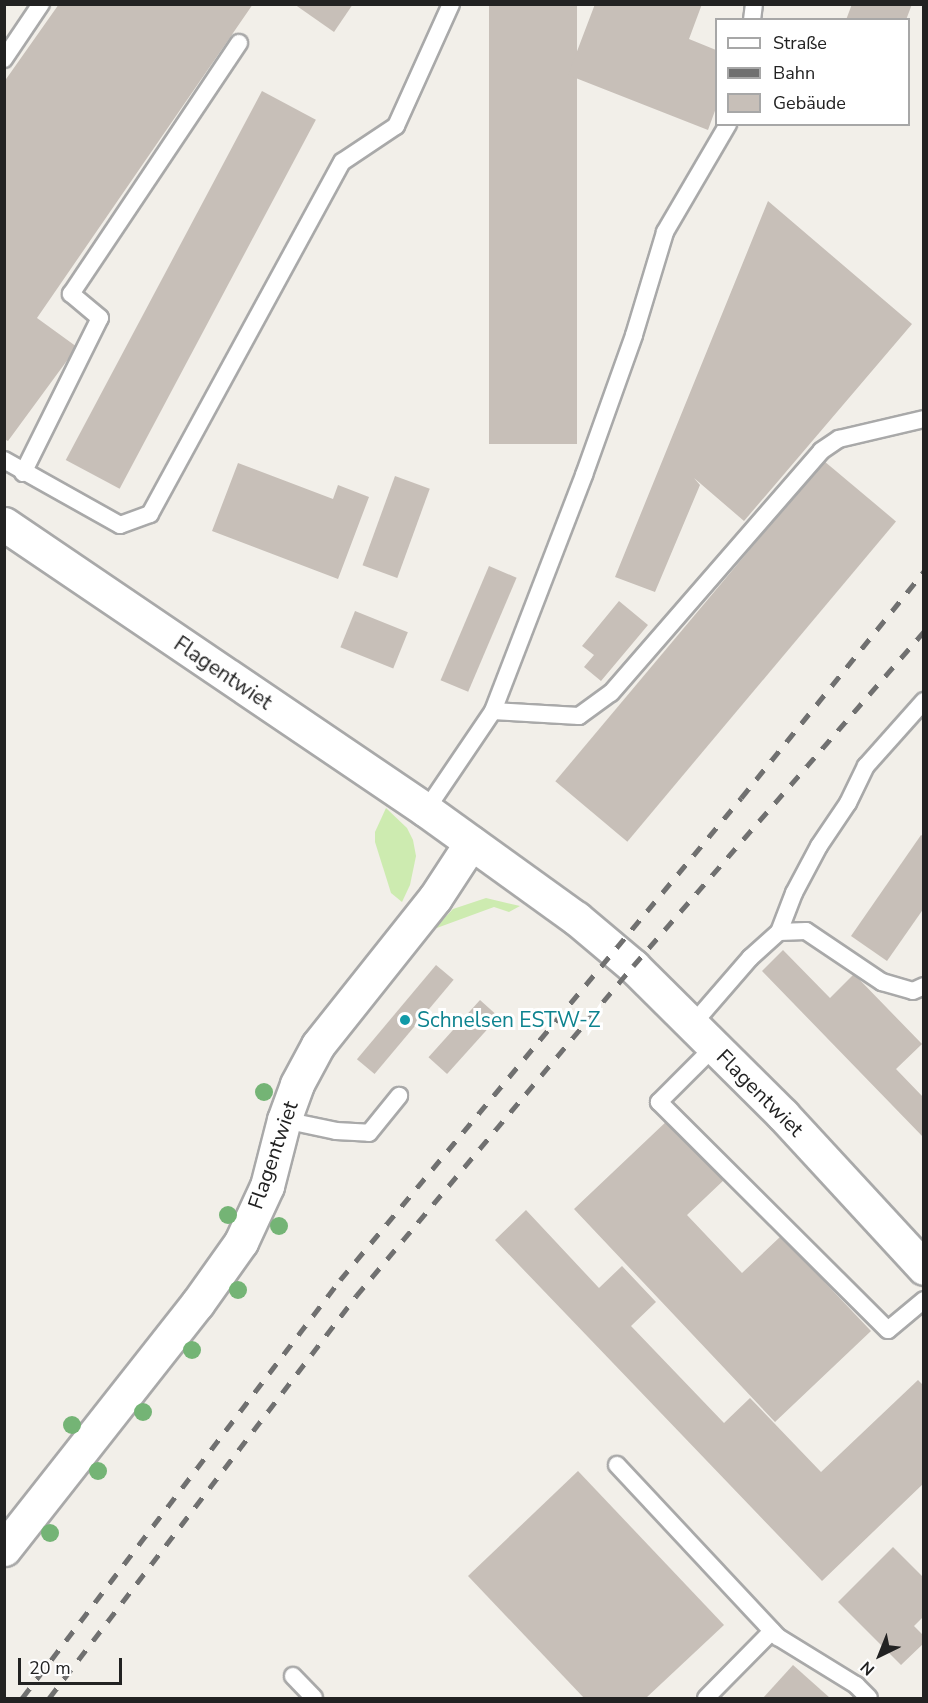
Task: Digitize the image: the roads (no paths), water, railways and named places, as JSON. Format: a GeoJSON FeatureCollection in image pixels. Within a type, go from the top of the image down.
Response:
{"type":"FeatureCollection","features":[{"type":"Feature","properties":{"kind":"street","name":"Flagentwiet"},"geometry":{"type":"LineString","coordinates":[[4,524],[426,810],[576,918],[633,966],[783,1114],[924,1268]]}},
{"type":"Feature","properties":{"kind":"street","name":"Flagentwiet"},"geometry":{"type":"LineString","coordinates":[[4,1549],[197,1304],[241,1242],[267,1186],[284,1120],[297,1084],[318,1045],[435,898],[471,843]]}},
{"type":"Feature","properties":{"kind":"lane"},"geometry":{"type":"LineString","coordinates":[[4,59],[41,4]]}},
{"type":"Feature","properties":{"kind":"lane"},"geometry":{"type":"LineString","coordinates":[[4,460],[23,473],[120,525],[150,514],[342,162],[396,126],[451,4]]}},
{"type":"Feature","properties":{"kind":"lane"},"geometry":{"type":"LineString","coordinates":[[23,473],[100,318],[71,294],[239,43]]}},
{"type":"Feature","properties":{"kind":"lane"},"geometry":{"type":"LineString","coordinates":[[426,810],[493,711],[596,443],[634,335],[665,232],[728,126]]}},
{"type":"Feature","properties":{"kind":"lane"},"geometry":{"type":"LineString","coordinates":[[493,711],[579,716],[611,693],[821,451],[839,439],[924,419]]}},
{"type":"Feature","properties":{"kind":"lane"},"geometry":{"type":"LineString","coordinates":[[924,701],[866,766],[848,803],[819,846],[794,893],[779,932],[750,958],[703,1036],[659,1102],[888,1330],[924,1300]]}},
{"type":"Feature","properties":{"kind":"lane"},"geometry":{"type":"LineString","coordinates":[[779,932],[806,931],[882,982],[913,991],[924,986]]}},
{"type":"Feature","properties":{"kind":"lane"},"geometry":{"type":"LineString","coordinates":[[284,1120],[336,1131],[369,1133],[399,1096]]}},
{"type":"Feature","properties":{"kind":"lane"},"geometry":{"type":"LineString","coordinates":[[616,1465],[772,1631],[855,1684],[869,1698]]}},
{"type":"Feature","properties":{"kind":"lane"},"geometry":{"type":"LineString","coordinates":[[706,1698],[772,1631]]}},
{"type":"Feature","properties":{"kind":"lane"},"geometry":{"type":"LineString","coordinates":[[293,1676],[314,1698]]}},
{"type":"Feature","properties":{"kind":"railway"},"geometry":{"type":"LineString","coordinates":[[22,1698],[340,1280],[741,798],[924,571]]}},
{"type":"Feature","properties":{"kind":"railway"},"geometry":{"type":"LineString","coordinates":[[49,1698],[356,1296],[633,966],[924,631]]}},
{"type":"Feature","properties":{"kind":"place","name":"Schnelsen ESTW-Z"},"geometry":{"type":"Point","coordinates":[405,1020]}}]}
